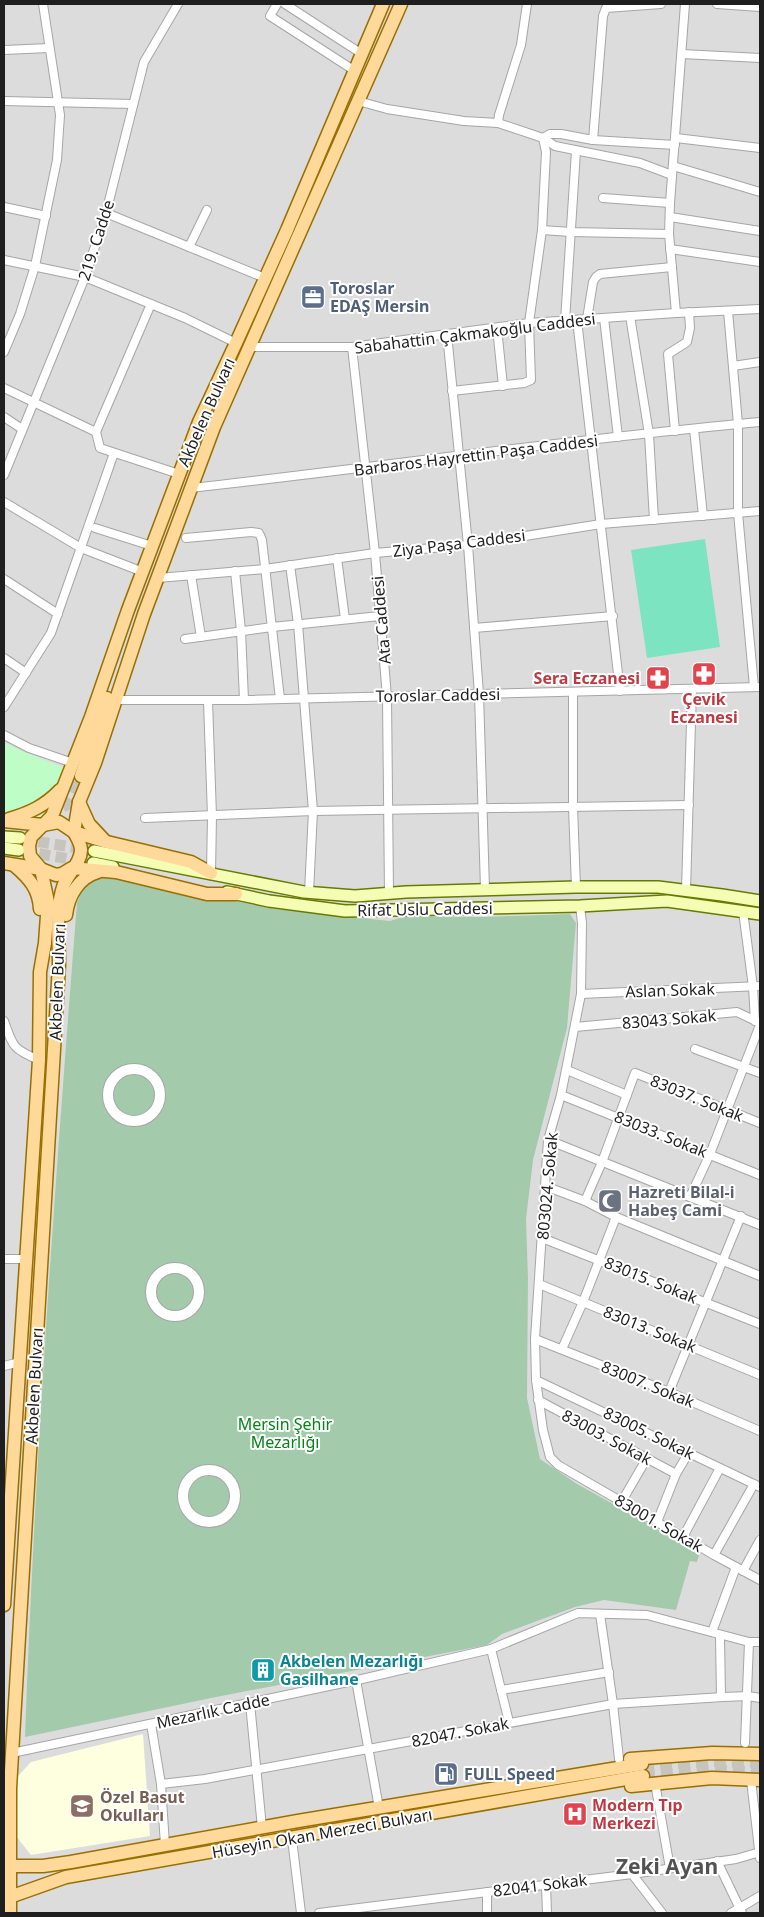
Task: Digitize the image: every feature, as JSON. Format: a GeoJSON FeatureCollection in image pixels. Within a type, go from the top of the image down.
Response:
{"type":"FeatureCollection","features":[{"type":"Feature","properties":{"kind":"main road","name":"Akbelen Bulvarı"},"geometry":{"type":"LineString","coordinates":[[43,825],[52,816],[91,717],[198,422],[265,278],[383,4]]}},
{"type":"Feature","properties":{"kind":"main road","name":"Akbelen Bulvarı"},"geometry":{"type":"LineString","coordinates":[[74,832],[79,802],[95,763],[158,578],[214,427],[401,4]]}},
{"type":"Feature","properties":{"kind":"main road"},"geometry":{"type":"LineString","coordinates":[[80,781],[128,633],[168,527],[214,427]]}},
{"type":"Feature","properties":{"kind":"main road"},"geometry":{"type":"LineString","coordinates":[[4,821],[30,812],[50,802],[63,787]]}},
{"type":"Feature","properties":{"kind":"main road"},"geometry":{"type":"LineString","coordinates":[[79,802],[89,824],[107,842]]}},
{"type":"Feature","properties":{"kind":"main road"},"geometry":{"type":"LineString","coordinates":[[4,821],[43,825],[59,822],[74,832],[191,862],[211,873]]}},
{"type":"Feature","properties":{"kind":"main road"},"geometry":{"type":"LineString","coordinates":[[4,848],[23,848],[29,846],[31,837],[43,825]]}},
{"type":"Feature","properties":{"kind":"main road"},"geometry":{"type":"LineString","coordinates":[[9,864],[41,869],[56,875],[62,874],[74,866],[81,850],[80,841],[74,832]]}},
{"type":"Feature","properties":{"kind":"main road"},"geometry":{"type":"LineString","coordinates":[[4,837],[23,848]]}},
{"type":"Feature","properties":{"kind":"main road","name":"Akbelen Bulvarı"},"geometry":{"type":"LineString","coordinates":[[4,1605],[7,1515],[20,1362],[39,1060],[40,972],[45,943],[48,902],[41,869],[23,848]]}},
{"type":"Feature","properties":{"kind":"main road","name":"Rifat Uslu Caddesi"},"geometry":{"type":"LineString","coordinates":[[94,851],[309,892],[355,896],[485,889],[658,887],[760,901]]}},
{"type":"Feature","properties":{"kind":"main road"},"geometry":{"type":"LineString","coordinates":[[9,864],[30,879],[39,897],[38,944],[40,972]]}},
{"type":"Feature","properties":{"kind":"main road","name":"Akbelen Bulvarı"},"geometry":{"type":"LineString","coordinates":[[10,1913],[7,1898],[7,1866],[12,1753],[59,964],[59,907],[64,884],[74,866]]}},
{"type":"Feature","properties":{"kind":"main road"},"geometry":{"type":"LineString","coordinates":[[74,866],[97,867],[206,894],[236,894]]}},
{"type":"Feature","properties":{"kind":"main road"},"geometry":{"type":"LineString","coordinates":[[59,964],[68,902],[81,881],[97,867]]}},
{"type":"Feature","properties":{"kind":"main road","name":"Rifat Uslu Caddesi"},"geometry":{"type":"LineString","coordinates":[[236,894],[269,901],[345,911],[580,906],[667,901],[760,914]]}},
{"type":"Feature","properties":{"kind":"main road"},"geometry":{"type":"LineString","coordinates":[[755,1780],[712,1778],[622,1786],[600,1777],[619,1760],[712,1753],[760,1754]]}},
{"type":"Feature","properties":{"kind":"main road","name":"Hüseyin Okan Merzeci Bulvarı"},"geometry":{"type":"LineString","coordinates":[[7,1866],[71,1862],[379,1808],[642,1770]]}},
{"type":"Feature","properties":{"kind":"main road","name":"Hüseyin Okan Merzeci Bulvarı"},"geometry":{"type":"LineString","coordinates":[[7,1898],[66,1877],[292,1839],[600,1777]]}},
{"type":"Feature","properties":{"kind":"street"},"geometry":{"type":"LineString","coordinates":[[4,352],[6,338],[20,314],[35,266],[58,160],[60,115],[43,4]]}},
{"type":"Feature","properties":{"kind":"street","name":"219. Cadde"},"geometry":{"type":"LineString","coordinates":[[4,475],[85,277],[106,213],[144,62],[178,4]]}},
{"type":"Feature","properties":{"kind":"street"},"geometry":{"type":"LineString","coordinates":[[277,4],[270,16],[354,71]]}},
{"type":"Feature","properties":{"kind":"street"},"geometry":{"type":"LineString","coordinates":[[285,4],[362,54]]}},
{"type":"Feature","properties":{"kind":"street"},"geometry":{"type":"LineString","coordinates":[[498,123],[521,45],[527,4]]}},
{"type":"Feature","properties":{"kind":"street"},"geometry":{"type":"LineString","coordinates":[[593,140],[603,16],[606,8],[661,4]]}},
{"type":"Feature","properties":{"kind":"street"},"geometry":{"type":"LineString","coordinates":[[676,313],[669,234],[685,4]]}},
{"type":"Feature","properties":{"kind":"street"},"geometry":{"type":"LineString","coordinates":[[717,4],[760,6]]}},
{"type":"Feature","properties":{"kind":"street"},"geometry":{"type":"LineString","coordinates":[[4,50],[49,48]]}},
{"type":"Feature","properties":{"kind":"street"},"geometry":{"type":"LineString","coordinates":[[682,54],[760,58]]}},
{"type":"Feature","properties":{"kind":"street"},"geometry":{"type":"LineString","coordinates":[[4,101],[133,104]]}},
{"type":"Feature","properties":{"kind":"street"},"geometry":{"type":"LineString","coordinates":[[358,101],[387,109],[498,123],[543,138],[555,146],[640,163],[672,175]]}},
{"type":"Feature","properties":{"kind":"street"},"geometry":{"type":"LineString","coordinates":[[543,138],[550,134],[561,134],[593,140],[676,141],[760,148]]}},
{"type":"Feature","properties":{"kind":"street"},"geometry":{"type":"LineString","coordinates":[[452,391],[503,386],[531,380],[529,323],[542,230],[546,152],[543,138]]}},
{"type":"Feature","properties":{"kind":"street"},"geometry":{"type":"LineString","coordinates":[[566,321],[576,151]]}},
{"type":"Feature","properties":{"kind":"street"},"geometry":{"type":"LineString","coordinates":[[673,166],[760,192]]}},
{"type":"Feature","properties":{"kind":"street"},"geometry":{"type":"LineString","coordinates":[[603,198],[670,203]]}},
{"type":"Feature","properties":{"kind":"street"},"geometry":{"type":"LineString","coordinates":[[4,207],[46,216]]}},
{"type":"Feature","properties":{"kind":"street"},"geometry":{"type":"LineString","coordinates":[[189,247],[207,210]]}},
{"type":"Feature","properties":{"kind":"street"},"geometry":{"type":"LineString","coordinates":[[106,213],[265,278]]}},
{"type":"Feature","properties":{"kind":"street"},"geometry":{"type":"LineString","coordinates":[[670,216],[760,231]]}},
{"type":"Feature","properties":{"kind":"street"},"geometry":{"type":"LineString","coordinates":[[542,230],[669,234]]}},
{"type":"Feature","properties":{"kind":"street"},"geometry":{"type":"LineString","coordinates":[[670,249],[760,262]]}},
{"type":"Feature","properties":{"kind":"street"},"geometry":{"type":"LineString","coordinates":[[4,260],[85,277],[185,318],[236,343]]}},
{"type":"Feature","properties":{"kind":"street"},"geometry":{"type":"LineString","coordinates":[[587,319],[593,282],[600,274],[672,267]]}},
{"type":"Feature","properties":{"kind":"street"},"geometry":{"type":"LineString","coordinates":[[151,304],[96,432],[100,448],[179,474]]}},
{"type":"Feature","properties":{"kind":"street","name":"Sabahattin Çakmakoğlu Caddesi"},"geometry":{"type":"LineString","coordinates":[[250,347],[352,347],[529,323],[760,309]]}},
{"type":"Feature","properties":{"kind":"street"},"geometry":{"type":"LineString","coordinates":[[728,311],[738,424],[738,513],[757,687]]}},
{"type":"Feature","properties":{"kind":"street"},"geometry":{"type":"LineString","coordinates":[[676,431],[668,354],[687,342],[690,328],[689,312]]}},
{"type":"Feature","properties":{"kind":"street"},"geometry":{"type":"LineString","coordinates":[[630,316],[648,434],[654,520]]}},
{"type":"Feature","properties":{"kind":"street"},"geometry":{"type":"LineString","coordinates":[[604,318],[618,437]]}},
{"type":"Feature","properties":{"kind":"street"},"geometry":{"type":"LineString","coordinates":[[577,320],[613,616],[620,691]]}},
{"type":"Feature","properties":{"kind":"street"},"geometry":{"type":"LineString","coordinates":[[497,328],[503,386]]}},
{"type":"Feature","properties":{"kind":"street"},"geometry":{"type":"LineString","coordinates":[[447,334],[468,545],[479,694],[485,889]]}},
{"type":"Feature","properties":{"kind":"street","name":"Ata Caddesi"},"geometry":{"type":"LineString","coordinates":[[352,347],[375,553],[387,697],[389,893]]}},
{"type":"Feature","properties":{"kind":"street"},"geometry":{"type":"LineString","coordinates":[[733,366],[760,362]]}},
{"type":"Feature","properties":{"kind":"street"},"geometry":{"type":"LineString","coordinates":[[4,388],[96,432]]}},
{"type":"Feature","properties":{"kind":"street"},"geometry":{"type":"LineString","coordinates":[[4,417],[22,429]]}},
{"type":"Feature","properties":{"kind":"street","name":"Barbaros Hayrettin Paşa Caddesi"},"geometry":{"type":"LineString","coordinates":[[191,488],[366,469],[591,440],[760,422]]}},
{"type":"Feature","properties":{"kind":"street"},"geometry":{"type":"LineString","coordinates":[[694,429],[703,516]]}},
{"type":"Feature","properties":{"kind":"street"},"geometry":{"type":"LineString","coordinates":[[4,707],[51,633],[114,453]]}},
{"type":"Feature","properties":{"kind":"street"},"geometry":{"type":"LineString","coordinates":[[4,502],[81,548],[142,572]]}},
{"type":"Feature","properties":{"kind":"street","name":"Ziya Paşa Caddesi"},"geometry":{"type":"LineString","coordinates":[[158,578],[265,569],[375,553],[468,545],[601,524],[760,510]]}},
{"type":"Feature","properties":{"kind":"street"},"geometry":{"type":"LineString","coordinates":[[96,528],[152,546]]}},
{"type":"Feature","properties":{"kind":"street"},"geometry":{"type":"LineString","coordinates":[[186,538],[251,532],[259,534],[262,540],[280,699]]}},
{"type":"Feature","properties":{"kind":"street"},"geometry":{"type":"LineString","coordinates":[[337,558],[345,619]]}},
{"type":"Feature","properties":{"kind":"street"},"geometry":{"type":"LineString","coordinates":[[290,565],[298,624],[312,811],[309,892]]}},
{"type":"Feature","properties":{"kind":"street"},"geometry":{"type":"LineString","coordinates":[[235,571],[241,631],[244,700]]}},
{"type":"Feature","properties":{"kind":"street"},"geometry":{"type":"LineString","coordinates":[[192,575],[200,637]]}},
{"type":"Feature","properties":{"kind":"street"},"geometry":{"type":"LineString","coordinates":[[4,579],[58,614]]}},
{"type":"Feature","properties":{"kind":"street"},"geometry":{"type":"LineString","coordinates":[[185,639],[272,627],[380,616]]}},
{"type":"Feature","properties":{"kind":"street"},"geometry":{"type":"LineString","coordinates":[[474,628],[613,616]]}},
{"type":"Feature","properties":{"kind":"street"},"geometry":{"type":"LineString","coordinates":[[4,658],[26,673]]}},
{"type":"Feature","properties":{"kind":"street","name":"Toroslar Caddesi"},"geometry":{"type":"LineString","coordinates":[[116,700],[208,701],[757,687]]}},
{"type":"Feature","properties":{"kind":"street"},"geometry":{"type":"LineString","coordinates":[[686,890],[692,689]]}},
{"type":"Feature","properties":{"kind":"street"},"geometry":{"type":"LineString","coordinates":[[573,692],[573,807],[576,887]]}},
{"type":"Feature","properties":{"kind":"street"},"geometry":{"type":"LineString","coordinates":[[208,701],[212,816],[211,873]]}},
{"type":"Feature","properties":{"kind":"street"},"geometry":{"type":"LineString","coordinates":[[4,735],[29,748],[73,763]]}},
{"type":"Feature","properties":{"kind":"street"},"geometry":{"type":"LineString","coordinates":[[145,818],[388,809],[689,805]]}},
{"type":"Feature","properties":{"kind":"street","name":"803024. Sokak"},"geometry":{"type":"LineString","coordinates":[[558,1465],[550,1457],[545,1443],[536,1380],[535,1339],[548,1140],[567,1070],[581,994],[582,923],[580,906]]}},
{"type":"Feature","properties":{"kind":"street"},"geometry":{"type":"LineString","coordinates":[[690,1197],[710,1154],[759,1023],[757,987],[743,911]]}},
{"type":"Feature","properties":{"kind":"street","name":"Aslan Sokak"},"geometry":{"type":"LineString","coordinates":[[581,994],[757,987]]}},
{"type":"Feature","properties":{"kind":"street","name":"83043 Sokak"},"geometry":{"type":"LineString","coordinates":[[575,1027],[737,1012],[759,1023]]}},
{"type":"Feature","properties":{"kind":"street"},"geometry":{"type":"LineString","coordinates":[[4,1021],[10,1039],[19,1052],[39,1060]]}},
{"type":"Feature","properties":{"kind":"street"},"geometry":{"type":"LineString","coordinates":[[695,1049],[760,1073]]}},
{"type":"Feature","properties":{"kind":"street"},"geometry":{"type":"LineString","coordinates":[[138,1069],[147,1072],[154,1078],[159,1086],[161,1095],[155,1112],[148,1118],[139,1121],[131,1121],[116,1114],[108,1100],[108,1091],[115,1076],[122,1071],[138,1069]]}},
{"type":"Feature","properties":{"kind":"street"},"geometry":{"type":"LineString","coordinates":[[567,1070],[627,1095],[585,1201]]}},
{"type":"Feature","properties":{"kind":"street","name":"83037. Sokak"},"geometry":{"type":"LineString","coordinates":[[627,1095],[635,1073],[760,1124]]}},
{"type":"Feature","properties":{"kind":"street","name":"83033. Sokak"},"geometry":{"type":"LineString","coordinates":[[561,1095],[760,1175]]}},
{"type":"Feature","properties":{"kind":"street"},"geometry":{"type":"LineString","coordinates":[[548,1140],[760,1225]]}},
{"type":"Feature","properties":{"kind":"street"},"geometry":{"type":"LineString","coordinates":[[545,1186],[585,1201],[616,1217],[760,1276]]}},
{"type":"Feature","properties":{"kind":"street"},"geometry":{"type":"LineString","coordinates":[[669,1392],[741,1216]]}},
{"type":"Feature","properties":{"kind":"street"},"geometry":{"type":"LineString","coordinates":[[562,1349],[583,1302],[616,1217]]}},
{"type":"Feature","properties":{"kind":"street","name":"83015. Sokak"},"geometry":{"type":"LineString","coordinates":[[542,1238],[760,1324]]}},
{"type":"Feature","properties":{"kind":"street"},"geometry":{"type":"LineString","coordinates":[[4,1259],[26,1259]]}},
{"type":"Feature","properties":{"kind":"street"},"geometry":{"type":"LineString","coordinates":[[171,1267],[179,1267],[192,1275],[199,1289],[196,1304],[191,1310],[177,1317],[161,1312],[155,1306],[150,1290],[152,1282],[157,1275],[171,1267]]}},
{"type":"Feature","properties":{"kind":"street","name":"83013. Sokak"},"geometry":{"type":"LineString","coordinates":[[539,1284],[760,1375]]}},
{"type":"Feature","properties":{"kind":"street","name":"83007. Sokak"},"geometry":{"type":"LineString","coordinates":[[535,1339],[669,1392],[760,1431]]}},
{"type":"Feature","properties":{"kind":"street"},"geometry":{"type":"LineString","coordinates":[[4,1366],[20,1362]]}},
{"type":"Feature","properties":{"kind":"street","name":"83005. Sokak"},"geometry":{"type":"LineString","coordinates":[[536,1380],[757,1486]]}},
{"type":"Feature","properties":{"kind":"street","name":"83003. Sokak"},"geometry":{"type":"LineString","coordinates":[[538,1400],[676,1474]]}},
{"type":"Feature","properties":{"kind":"street"},"geometry":{"type":"LineString","coordinates":[[657,1522],[676,1474],[689,1452]]}},
{"type":"Feature","properties":{"kind":"street"},"geometry":{"type":"LineString","coordinates":[[622,1502],[646,1458]]}},
{"type":"Feature","properties":{"kind":"street","name":"83001. Sokak"},"geometry":{"type":"LineString","coordinates":[[558,1465],[760,1580]]}},
{"type":"Feature","properties":{"kind":"street"},"geometry":{"type":"LineString","coordinates":[[683,1537],[720,1468]]}},
{"type":"Feature","properties":{"kind":"street"},"geometry":{"type":"LineString","coordinates":[[208,1470],[224,1475],[234,1488],[236,1497],[230,1513],[216,1522],[207,1523],[191,1516],[183,1500],[183,1491],[186,1483],[192,1476],[208,1470]]}},
{"type":"Feature","properties":{"kind":"street"},"geometry":{"type":"LineString","coordinates":[[714,1555],[757,1486]]}},
{"type":"Feature","properties":{"kind":"street"},"geometry":{"type":"LineString","coordinates":[[712,1632],[740,1569],[760,1540]]}},
{"type":"Feature","properties":{"kind":"street","name":"Mezarlık Cadde"},"geometry":{"type":"LineString","coordinates":[[12,1753],[356,1680],[491,1649],[578,1613],[646,1615],[749,1642],[760,1642]]}},
{"type":"Feature","properties":{"kind":"street"},"geometry":{"type":"LineString","coordinates":[[600,1614],[619,1760]]}},
{"type":"Feature","properties":{"kind":"street"},"geometry":{"type":"LineString","coordinates":[[720,1637],[721,1697]]}},
{"type":"Feature","properties":{"kind":"street"},"geometry":{"type":"LineString","coordinates":[[745,1743],[749,1642]]}},
{"type":"Feature","properties":{"kind":"street"},"geometry":{"type":"LineString","coordinates":[[491,1649],[509,1722]]}},
{"type":"Feature","properties":{"kind":"street"},"geometry":{"type":"LineString","coordinates":[[501,1690],[609,1672]]}},
{"type":"Feature","properties":{"kind":"street"},"geometry":{"type":"LineString","coordinates":[[356,1680],[379,1808]]}},
{"type":"Feature","properties":{"kind":"street","name":"82047. Sokak"},"geometry":{"type":"LineString","coordinates":[[161,1784],[205,1779],[369,1750],[509,1722],[613,1704],[721,1697],[748,1696],[760,1698]]}},
{"type":"Feature","properties":{"kind":"street"},"geometry":{"type":"LineString","coordinates":[[250,1703],[262,1828]]}},
{"type":"Feature","properties":{"kind":"street"},"geometry":{"type":"LineString","coordinates":[[151,1724],[161,1784],[165,1845]]}},
{"type":"Feature","properties":{"kind":"street"},"geometry":{"type":"LineString","coordinates":[[755,1780],[760,1854]]}},
{"type":"Feature","properties":{"kind":"street"},"geometry":{"type":"LineString","coordinates":[[655,1783],[670,1868]]}},
{"type":"Feature","properties":{"kind":"street"},"geometry":{"type":"LineString","coordinates":[[292,1839],[301,1913]]}},
{"type":"Feature","properties":{"kind":"street","name":"82041 Sokak"},"geometry":{"type":"LineString","coordinates":[[319,1913],[377,1910],[487,1892],[632,1874],[760,1854]]}},
{"type":"Feature","properties":{"kind":"street"},"geometry":{"type":"LineString","coordinates":[[717,1861],[740,1911]]}},
{"type":"Feature","properties":{"kind":"street"},"geometry":{"type":"LineString","coordinates":[[632,1874],[662,1913]]}},
{"type":"Feature","properties":{"kind":"street"},"geometry":{"type":"LineString","coordinates":[[546,1885],[548,1913]]}},
{"type":"Feature","properties":{"kind":"street"},"geometry":{"type":"LineString","coordinates":[[487,1892],[487,1913]]}},
{"type":"Feature","properties":{"kind":"street"},"geometry":{"type":"LineString","coordinates":[[731,1913],[740,1911],[760,1896]]}},
{"type":"Feature","properties":{"kind":"shaded area"},"geometry":{"type":"Polygon","coordinates":[[[4,4],[760,4],[760,1913],[4,1913],[4,4]]]}},
{"type":"Feature","properties":{"kind":"shaded area","name":"Özel Basut Okulları"},"geometry":{"type":"Polygon","coordinates":[[[143,1734],[150,1836],[31,1855],[16,1836],[18,1776],[31,1762],[143,1734]]]}},
{"type":"Feature","properties":{"kind":"green space"},"geometry":{"type":"Polygon","coordinates":[[[705,539],[720,647],[647,658],[631,550],[705,539]]]}},
{"type":"Feature","properties":{"kind":"green space"},"geometry":{"type":"Polygon","coordinates":[[[4,742],[65,768],[52,810],[39,821],[4,827],[4,742]]]}},
{"type":"Feature","properties":{"kind":"green space","name":"Mersin Şehir Mezarlığı"},"geometry":{"type":"Polygon","coordinates":[[[97,875],[276,909],[390,921],[406,916],[484,917],[570,914],[576,923],[567,1028],[533,1160],[526,1219],[528,1279],[527,1398],[540,1459],[577,1484],[642,1520],[699,1555],[697,1562],[690,1561],[676,1610],[604,1600],[575,1607],[502,1634],[487,1645],[211,1698],[25,1737],[34,1528],[46,1320],[77,903],[86,880],[97,875]]]}},
{"type":"Feature","properties":{"kind":"tunnel"},"geometry":{"type":"LineString","coordinates":[[47,816],[69,803],[80,781]]}},
{"type":"Feature","properties":{"kind":"tunnel"},"geometry":{"type":"LineString","coordinates":[[22,839],[90,850]]}},
{"type":"Feature","properties":{"kind":"tunnel"},"geometry":{"type":"LineString","coordinates":[[23,851],[93,863]]}},
{"type":"Feature","properties":{"kind":"tunnel"},"geometry":{"type":"LineString","coordinates":[[642,1764],[713,1761],[760,1762]]}},
{"type":"Feature","properties":{"kind":"tunnel"},"geometry":{"type":"LineString","coordinates":[[643,1776],[711,1771],[760,1772]]}},
{"type":"Feature","properties":{"kind":"place","name":"Toroslar EDAŞ Mersin"},"geometry":{"type":"Point","coordinates":[313,297]}},
{"type":"Feature","properties":{"kind":"place","name":"Çevik Eczanesi"},"geometry":{"type":"Point","coordinates":[704,674]}},
{"type":"Feature","properties":{"kind":"place","name":"Sera Eczanesi"},"geometry":{"type":"Point","coordinates":[658,678]}},
{"type":"Feature","properties":{"kind":"place","name":"Hazreti Bilal-i Habeş Cami"},"geometry":{"type":"Point","coordinates":[610,1201]}},
{"type":"Feature","properties":{"kind":"place","name":"Akbelen Mezarlığı Gasilhane"},"geometry":{"type":"Point","coordinates":[263,1670]}},
{"type":"Feature","properties":{"kind":"place","name":"FULL Speed"},"geometry":{"type":"Point","coordinates":[446,1774]}},
{"type":"Feature","properties":{"kind":"place","name":"Özel Basut Okulları"},"geometry":{"type":"Point","coordinates":[82,1806]}},
{"type":"Feature","properties":{"kind":"place","name":"Modern Tıp Merkezi"},"geometry":{"type":"Point","coordinates":[575,1814]}},
{"type":"Feature","properties":{"kind":"district","name":"Zeki Ayan"},"geometry":{"type":"Point","coordinates":[667,1866]}}]}
